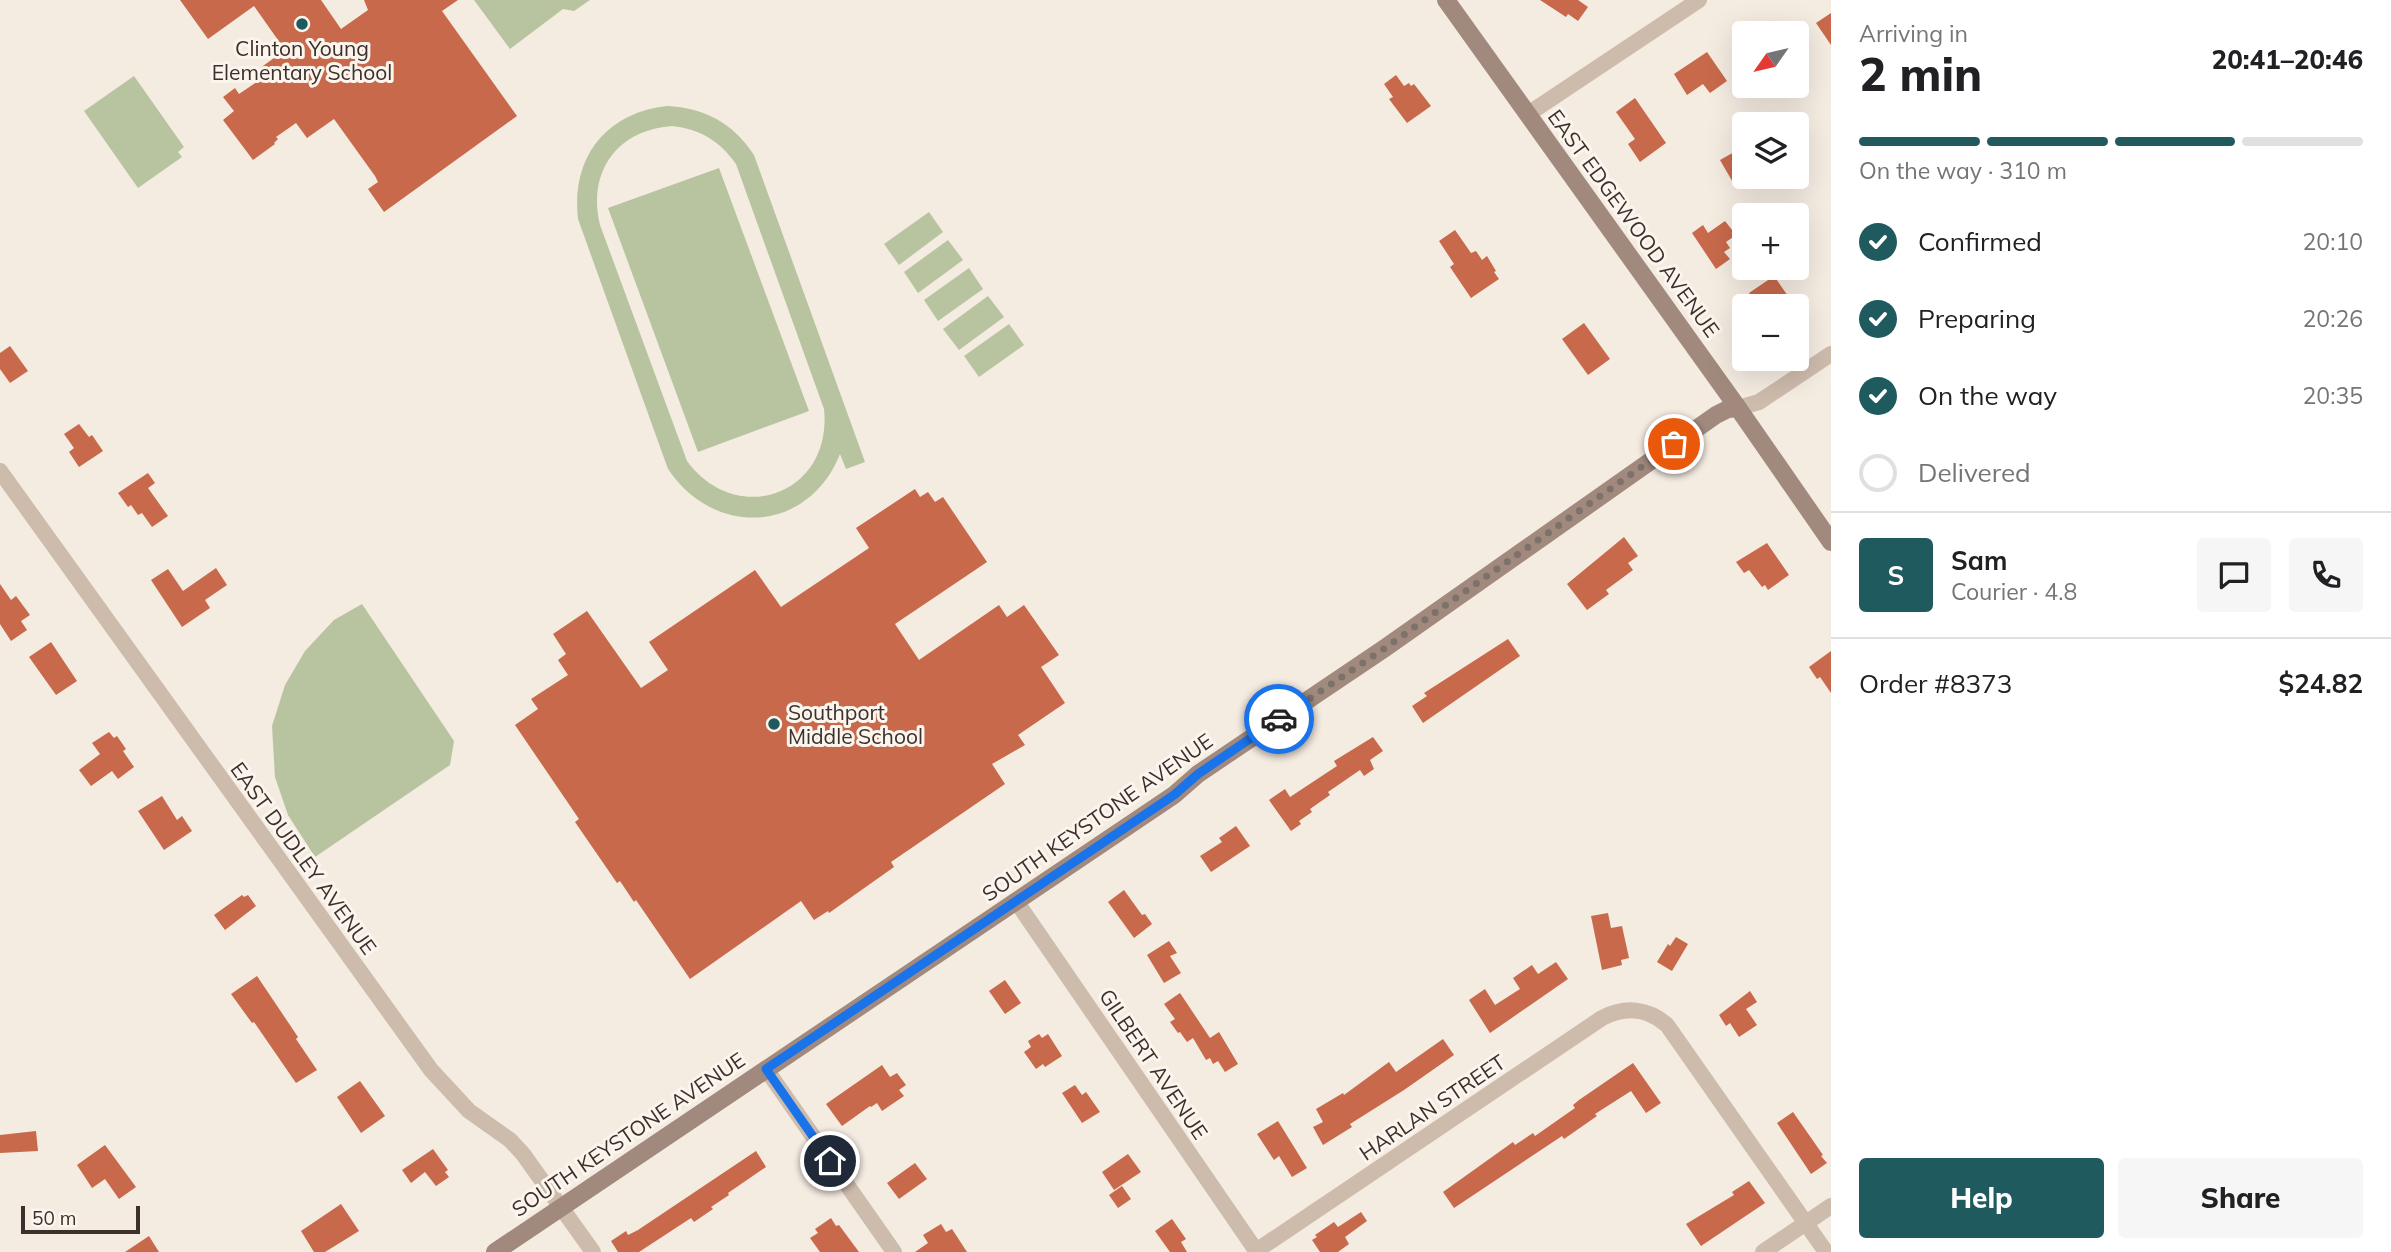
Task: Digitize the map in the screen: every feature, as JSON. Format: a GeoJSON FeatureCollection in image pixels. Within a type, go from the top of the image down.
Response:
{"type":"FeatureCollection","features":[{"type":"Feature","properties":{"kind":"main road","name":"EAST EDGEWOOD AVENUE"},"geometry":{"type":"LineString","coordinates":[[1446,0],[1831,542]]}},
{"type":"Feature","properties":{"kind":"main road","name":"SOUTH KEYSTONE AVENUE"},"geometry":{"type":"LineString","coordinates":[[495,1252],[1174,795],[1198,774],[1385,648],[1716,415],[1738,408]]}},
{"type":"Feature","properties":{"kind":"street"},"geometry":{"type":"LineString","coordinates":[[1528,114],[1699,0]]}},
{"type":"Feature","properties":{"kind":"street","name":"SOUTH KEYSTONE AVENUE"},"geometry":{"type":"LineString","coordinates":[[1738,408],[1759,402],[1831,354]]}},
{"type":"Feature","properties":{"kind":"street","name":"EAST DUDLEY AVENUE"},"geometry":{"type":"LineString","coordinates":[[0,471],[431,1070],[469,1111],[510,1140],[523,1154],[593,1252]]}},
{"type":"Feature","properties":{"kind":"street","name":"GILBERT AVENUE"},"geometry":{"type":"LineString","coordinates":[[1016,901],[1256,1251]]}},
{"type":"Feature","properties":{"kind":"street","name":"HARLAN STREET"},"geometry":{"type":"LineString","coordinates":[[1256,1251],[1602,1018],[1617,1011],[1636,1010],[1652,1014],[1667,1025],[1806,1223]]}},
{"type":"Feature","properties":{"kind":"street"},"geometry":{"type":"LineString","coordinates":[[766,1069],[894,1252]]}},
{"type":"Feature","properties":{"kind":"street"},"geometry":{"type":"LineString","coordinates":[[1763,1252],[1831,1206]]}},
{"type":"Feature","properties":{"kind":"street"},"geometry":{"type":"LineString","coordinates":[[1806,1223],[1826,1252]]}},
{"type":"Feature","properties":{"kind":"green space"},"geometry":{"type":"Polygon","coordinates":[[[474,0],[590,0],[574,11],[563,9],[510,49],[474,0]]]}},
{"type":"Feature","properties":{"kind":"green space"},"geometry":{"type":"Polygon","coordinates":[[[134,76],[184,147],[178,152],[182,157],[138,188],[84,111],[134,76]]]}},
{"type":"Feature","properties":{"kind":"green space"},"geometry":{"type":"Polygon","coordinates":[[[667,106],[706,114],[737,134],[754,155],[865,462],[846,469],[840,454],[825,480],[806,500],[784,512],[759,517],[734,516],[710,507],[687,491],[668,469],[578,219],[577,197],[587,158],[597,142],[610,129],[645,110],[667,106]],[[672,126],[653,129],[622,145],[610,157],[598,188],[600,225],[687,461],[708,482],[731,494],[755,497],[778,492],[798,481],[813,463],[823,438],[824,409],[736,164],[716,143],[700,133],[672,126]]]}},
{"type":"Feature","properties":{"kind":"green space"},"geometry":{"type":"Polygon","coordinates":[[[719,168],[809,411],[698,452],[608,208],[719,168]]]}},
{"type":"Feature","properties":{"kind":"green space"},"geometry":{"type":"Polygon","coordinates":[[[929,212],[943,232],[899,265],[884,244],[929,212]]]}},
{"type":"Feature","properties":{"kind":"green space"},"geometry":{"type":"Polygon","coordinates":[[[948,240],[963,260],[918,293],[904,272],[948,240]]]}},
{"type":"Feature","properties":{"kind":"green space"},"geometry":{"type":"Polygon","coordinates":[[[969,268],[983,289],[938,321],[924,300],[969,268]]]}},
{"type":"Feature","properties":{"kind":"green space"},"geometry":{"type":"Polygon","coordinates":[[[988,296],[1004,317],[959,350],[943,329],[988,296]]]}},
{"type":"Feature","properties":{"kind":"green space"},"geometry":{"type":"Polygon","coordinates":[[[1009,324],[1024,345],[979,377],[964,356],[1009,324]]]}},
{"type":"Feature","properties":{"kind":"green space"},"geometry":{"type":"Polygon","coordinates":[[[362,604],[454,741],[450,765],[315,857],[288,815],[275,777],[272,726],[285,685],[305,651],[334,620],[362,604]]]}},
{"type":"Feature","properties":{"kind":"building"},"geometry":{"type":"Polygon","coordinates":[[[180,0],[321,0],[341,29],[368,10],[364,0],[458,0],[442,11],[517,116],[384,212],[368,189],[378,182],[375,176],[334,119],[307,138],[296,123],[276,137],[278,139],[275,144],[253,160],[223,120],[234,111],[223,97],[235,88],[239,94],[261,79],[256,71],[285,50],[254,6],[208,39],[180,0]]]}},
{"type":"Feature","properties":{"kind":"building"},"geometry":{"type":"Polygon","coordinates":[[[1540,0],[1578,0],[1588,7],[1578,21],[1568,14],[1566,17],[1540,0]]]}},
{"type":"Feature","properties":{"kind":"building"},"geometry":{"type":"Polygon","coordinates":[[[1831,13],[1831,45],[1816,23],[1831,13]]]}},
{"type":"Feature","properties":{"kind":"building"},"geometry":{"type":"Polygon","coordinates":[[[1707,52],[1727,81],[1710,93],[1703,84],[1687,95],[1674,74],[1707,52]]]}},
{"type":"Feature","properties":{"kind":"building"},"geometry":{"type":"Polygon","coordinates":[[[1396,75],[1404,86],[1414,84],[1431,106],[1407,123],[1389,99],[1393,97],[1384,84],[1396,75]]]}},
{"type":"Feature","properties":{"kind":"building"},"geometry":{"type":"Polygon","coordinates":[[[1635,98],[1666,143],[1640,162],[1628,144],[1635,139],[1616,112],[1635,98]]]}},
{"type":"Feature","properties":{"kind":"building"},"geometry":{"type":"Polygon","coordinates":[[[1732,153],[1732,181],[1720,160],[1732,153]]]}},
{"type":"Feature","properties":{"kind":"building"},"geometry":{"type":"Polygon","coordinates":[[[1725,221],[1732,230],[1732,238],[1726,242],[1730,248],[1724,252],[1730,259],[1716,269],[1692,233],[1703,225],[1708,233],[1725,221]]]}},
{"type":"Feature","properties":{"kind":"building"},"geometry":{"type":"Polygon","coordinates":[[[1455,230],[1471,253],[1476,251],[1482,260],[1487,256],[1499,279],[1471,298],[1450,267],[1454,264],[1439,241],[1455,230]]]}},
{"type":"Feature","properties":{"kind":"building"},"geometry":{"type":"Polygon","coordinates":[[[1768,280],[1777,280],[1787,294],[1750,294],[1768,280]]]}},
{"type":"Feature","properties":{"kind":"building"},"geometry":{"type":"Polygon","coordinates":[[[1584,323],[1610,359],[1588,375],[1562,339],[1584,323]]]}},
{"type":"Feature","properties":{"kind":"building"},"geometry":{"type":"Polygon","coordinates":[[[10,346],[28,371],[10,383],[0,369],[0,353],[10,346]]]}},
{"type":"Feature","properties":{"kind":"building"},"geometry":{"type":"Polygon","coordinates":[[[79,424],[89,437],[92,435],[103,451],[79,467],[69,452],[74,448],[64,434],[79,424]]]}},
{"type":"Feature","properties":{"kind":"building"},"geometry":{"type":"Polygon","coordinates":[[[148,473],[155,483],[148,488],[168,516],[152,527],[142,513],[138,515],[131,505],[128,507],[118,493],[148,473]]]}},
{"type":"Feature","properties":{"kind":"building"},"geometry":{"type":"Polygon","coordinates":[[[915,489],[920,497],[928,492],[935,502],[943,497],[987,562],[895,624],[919,660],[999,605],[1007,617],[1024,605],[1059,655],[1041,667],[1065,703],[1018,735],[1025,745],[992,764],[1005,784],[891,862],[894,867],[829,913],[828,911],[814,920],[801,901],[690,979],[636,900],[634,902],[620,881],[617,883],[575,822],[579,819],[515,725],[538,709],[531,699],[568,675],[558,660],[566,654],[553,634],[587,611],[641,688],[668,670],[649,642],[755,570],[781,607],[869,548],[856,528],[915,489]]]}},
{"type":"Feature","properties":{"kind":"building"},"geometry":{"type":"Polygon","coordinates":[[[1624,537],[1638,556],[1628,563],[1633,570],[1606,590],[1609,594],[1587,610],[1567,584],[1624,537]]]}},
{"type":"Feature","properties":{"kind":"building"},"geometry":{"type":"Polygon","coordinates":[[[1767,543],[1789,575],[1768,590],[1765,585],[1762,587],[1749,570],[1744,573],[1736,562],[1767,543]]]}},
{"type":"Feature","properties":{"kind":"building"},"geometry":{"type":"Polygon","coordinates":[[[216,568],[227,585],[205,600],[210,608],[182,627],[151,580],[168,569],[183,591],[216,568]]]}},
{"type":"Feature","properties":{"kind":"building"},"geometry":{"type":"Polygon","coordinates":[[[0,584],[11,600],[16,596],[30,615],[21,621],[27,630],[11,641],[0,624],[0,584]]]}},
{"type":"Feature","properties":{"kind":"building"},"geometry":{"type":"Polygon","coordinates":[[[1508,639],[1520,656],[1423,723],[1412,706],[1427,696],[1424,693],[1508,639]]]}},
{"type":"Feature","properties":{"kind":"building"},"geometry":{"type":"Polygon","coordinates":[[[51,642],[77,681],[56,695],[29,657],[51,642]]]}},
{"type":"Feature","properties":{"kind":"building"},"geometry":{"type":"Polygon","coordinates":[[[1831,651],[1831,693],[1809,667],[1831,651]]]}},
{"type":"Feature","properties":{"kind":"building"},"geometry":{"type":"Polygon","coordinates":[[[109,732],[114,738],[117,736],[134,767],[118,779],[112,771],[91,786],[79,770],[100,754],[92,743],[109,732]]]}},
{"type":"Feature","properties":{"kind":"building"},"geometry":{"type":"Polygon","coordinates":[[[1373,737],[1383,751],[1370,760],[1374,769],[1364,776],[1360,770],[1328,792],[1330,795],[1310,809],[1312,812],[1291,831],[1269,800],[1285,789],[1290,797],[1337,766],[1334,761],[1373,737]]]}},
{"type":"Feature","properties":{"kind":"building"},"geometry":{"type":"Polygon","coordinates":[[[162,796],[177,820],[182,816],[192,831],[164,850],[138,811],[162,796]]]}},
{"type":"Feature","properties":{"kind":"building"},"geometry":{"type":"Polygon","coordinates":[[[1236,826],[1250,846],[1211,872],[1200,856],[1222,842],[1219,838],[1236,826]]]}},
{"type":"Feature","properties":{"kind":"building"},"geometry":{"type":"Polygon","coordinates":[[[1124,890],[1152,924],[1134,938],[1108,902],[1124,890]]]}},
{"type":"Feature","properties":{"kind":"building"},"geometry":{"type":"Polygon","coordinates":[[[242,895],[248,895],[256,906],[225,930],[214,915],[242,895]]]}},
{"type":"Feature","properties":{"kind":"building"},"geometry":{"type":"Polygon","coordinates":[[[1608,913],[1611,928],[1622,926],[1629,958],[1621,960],[1622,965],[1602,970],[1591,916],[1608,913]]]}},
{"type":"Feature","properties":{"kind":"building"},"geometry":{"type":"Polygon","coordinates":[[[1676,937],[1688,944],[1672,971],[1657,962],[1668,944],[1670,946],[1676,937]]]}},
{"type":"Feature","properties":{"kind":"building"},"geometry":{"type":"Polygon","coordinates":[[[1169,941],[1177,953],[1170,956],[1181,973],[1164,983],[1147,955],[1169,941]]]}},
{"type":"Feature","properties":{"kind":"building"},"geometry":{"type":"Polygon","coordinates":[[[1556,962],[1568,979],[1490,1033],[1469,1000],[1485,989],[1495,1005],[1520,989],[1513,978],[1532,965],[1538,974],[1556,962]]]}},
{"type":"Feature","properties":{"kind":"building"},"geometry":{"type":"Polygon","coordinates":[[[257,976],[317,1070],[296,1083],[231,994],[257,976]]]}},
{"type":"Feature","properties":{"kind":"building"},"geometry":{"type":"Polygon","coordinates":[[[1005,980],[1021,1003],[1005,1014],[989,991],[1005,980]]]}},
{"type":"Feature","properties":{"kind":"building"},"geometry":{"type":"Polygon","coordinates":[[[1750,991],[1757,1002],[1746,1009],[1757,1025],[1739,1037],[1730,1023],[1726,1026],[1719,1015],[1750,991]]]}},
{"type":"Feature","properties":{"kind":"building"},"geometry":{"type":"Polygon","coordinates":[[[1180,993],[1210,1038],[1219,1032],[1238,1064],[1225,1072],[1218,1061],[1213,1064],[1210,1058],[1206,1060],[1193,1038],[1187,1042],[1180,1032],[1178,1033],[1170,1022],[1175,1019],[1164,1004],[1180,993]]]}},
{"type":"Feature","properties":{"kind":"building"},"geometry":{"type":"Polygon","coordinates":[[[1039,1034],[1042,1038],[1048,1034],[1062,1056],[1045,1067],[1043,1064],[1036,1069],[1024,1052],[1031,1047],[1028,1041],[1039,1034]]]}},
{"type":"Feature","properties":{"kind":"building"},"geometry":{"type":"Polygon","coordinates":[[[1443,1039],[1454,1055],[1323,1145],[1313,1127],[1323,1122],[1316,1109],[1343,1093],[1344,1095],[1389,1062],[1396,1072],[1443,1039]]]}},
{"type":"Feature","properties":{"kind":"building"},"geometry":{"type":"Polygon","coordinates":[[[1633,1063],[1661,1103],[1646,1113],[1631,1091],[1595,1114],[1597,1116],[1564,1139],[1562,1136],[1454,1208],[1443,1192],[1513,1142],[1515,1145],[1533,1133],[1535,1136],[1575,1108],[1573,1105],[1579,1100],[1633,1063]]]}},
{"type":"Feature","properties":{"kind":"building"},"geometry":{"type":"Polygon","coordinates":[[[882,1065],[890,1077],[897,1073],[906,1085],[899,1090],[904,1096],[882,1111],[877,1103],[870,1106],[842,1126],[826,1104],[882,1065]]]}},
{"type":"Feature","properties":{"kind":"building"},"geometry":{"type":"Polygon","coordinates":[[[360,1081],[385,1116],[361,1133],[337,1097],[360,1081]]]}},
{"type":"Feature","properties":{"kind":"building"},"geometry":{"type":"Polygon","coordinates":[[[1075,1085],[1082,1095],[1086,1092],[1100,1112],[1082,1123],[1062,1093],[1075,1085]]]}},
{"type":"Feature","properties":{"kind":"building"},"geometry":{"type":"Polygon","coordinates":[[[1793,1112],[1827,1163],[1811,1174],[1777,1123],[1793,1112]]]}},
{"type":"Feature","properties":{"kind":"building"},"geometry":{"type":"Polygon","coordinates":[[[1278,1121],[1307,1168],[1292,1177],[1279,1156],[1274,1160],[1257,1134],[1278,1121]]]}},
{"type":"Feature","properties":{"kind":"building"},"geometry":{"type":"Polygon","coordinates":[[[36,1131],[38,1151],[0,1153],[0,1135],[36,1131]]]}},
{"type":"Feature","properties":{"kind":"building"},"geometry":{"type":"Polygon","coordinates":[[[105,1145],[136,1187],[119,1199],[105,1179],[92,1188],[77,1165],[105,1145]]]}},
{"type":"Feature","properties":{"kind":"building"},"geometry":{"type":"Polygon","coordinates":[[[433,1149],[448,1170],[445,1172],[449,1177],[436,1186],[425,1172],[411,1183],[402,1170],[433,1149]]]}},
{"type":"Feature","properties":{"kind":"building"},"geometry":{"type":"Polygon","coordinates":[[[756,1151],[766,1167],[728,1193],[729,1195],[711,1207],[713,1209],[694,1222],[691,1218],[639,1252],[618,1252],[611,1241],[626,1231],[628,1235],[638,1230],[756,1151]]]}},
{"type":"Feature","properties":{"kind":"building"},"geometry":{"type":"Polygon","coordinates":[[[1128,1154],[1141,1172],[1114,1190],[1102,1172],[1128,1154]]]}},
{"type":"Feature","properties":{"kind":"building"},"geometry":{"type":"Polygon","coordinates":[[[915,1163],[927,1179],[899,1199],[887,1183],[915,1163]]]}},
{"type":"Feature","properties":{"kind":"building"},"geometry":{"type":"Polygon","coordinates":[[[1749,1181],[1765,1203],[1701,1246],[1686,1224],[1734,1195],[1732,1192],[1749,1181]]]}},
{"type":"Feature","properties":{"kind":"building"},"geometry":{"type":"Polygon","coordinates":[[[1122,1186],[1131,1199],[1118,1208],[1109,1195],[1122,1186]]]}},
{"type":"Feature","properties":{"kind":"building"},"geometry":{"type":"Polygon","coordinates":[[[341,1204],[359,1231],[325,1252],[314,1252],[301,1231],[341,1204]]]}},
{"type":"Feature","properties":{"kind":"building"},"geometry":{"type":"Polygon","coordinates":[[[1361,1212],[1367,1221],[1345,1237],[1349,1244],[1338,1252],[1320,1252],[1312,1240],[1317,1237],[1315,1235],[1334,1222],[1338,1227],[1361,1212]]]}},
{"type":"Feature","properties":{"kind":"building"},"geometry":{"type":"Polygon","coordinates":[[[831,1218],[859,1252],[820,1252],[810,1238],[818,1233],[815,1229],[831,1218]]]}},
{"type":"Feature","properties":{"kind":"building"},"geometry":{"type":"Polygon","coordinates":[[[1172,1219],[1186,1239],[1181,1242],[1187,1252],[1170,1252],[1155,1231],[1172,1219]]]}},
{"type":"Feature","properties":{"kind":"building"},"geometry":{"type":"Polygon","coordinates":[[[941,1224],[946,1232],[952,1229],[967,1252],[915,1252],[928,1243],[923,1235],[941,1224]]]}},
{"type":"Feature","properties":{"kind":"building"},"geometry":{"type":"Polygon","coordinates":[[[149,1236],[159,1252],[125,1252],[149,1236]]]}},
{"type":"Feature","properties":{"kind":"way so far"},"geometry":{"type":"LineString","coordinates":[[1279,719],[1385,648],[1674,444]]}},
{"type":"Feature","properties":{"kind":"place","name":"Clinton Young Elementary School"},"geometry":{"type":"Point","coordinates":[302,24]}},
{"type":"Feature","properties":{"kind":"place","name":"Southport Middle School"},"geometry":{"type":"Point","coordinates":[774,724]}},
{"type":"Feature","properties":{"kind":"route"},"geometry":{"type":"LineString","coordinates":[[830,1161],[766,1069],[1174,795],[1198,774],[1279,719]]}}]}
